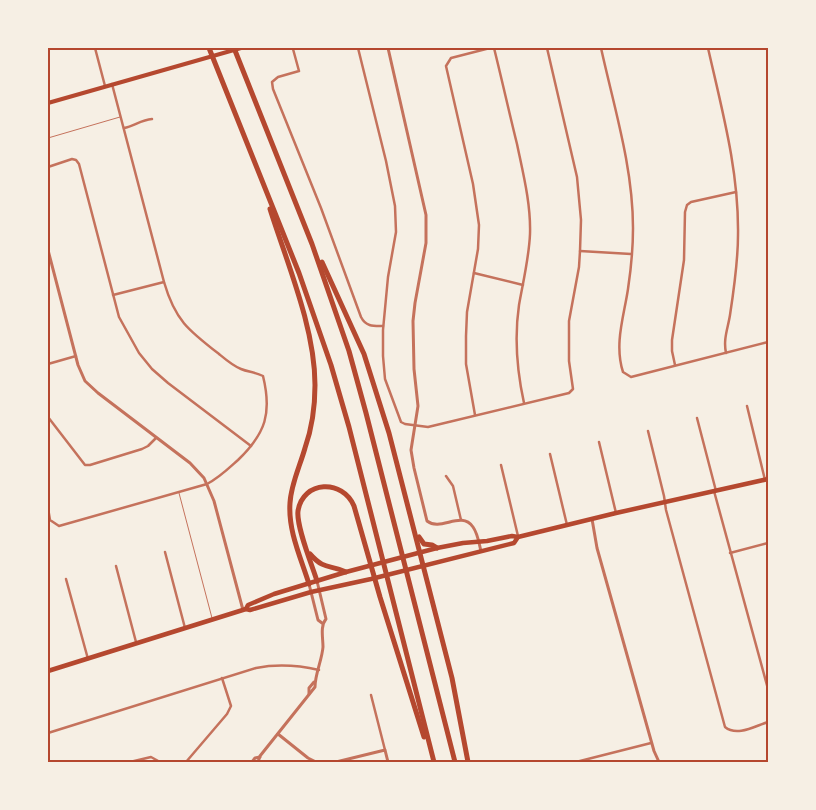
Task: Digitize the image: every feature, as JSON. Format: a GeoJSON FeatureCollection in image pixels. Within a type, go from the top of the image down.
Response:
{"type":"FeatureCollection","features":[{"type":"Feature","properties":{"kind":"highway"},"geometry":{"type":"LineString","coordinates":[[208,48],[302,282],[328,357],[349,427],[433,762]]}},
{"type":"Feature","properties":{"kind":"highway"},"geometry":{"type":"LineString","coordinates":[[234,48],[304,223],[351,359],[455,762]]}},
{"type":"Feature","properties":{"kind":"highway"},"geometry":{"type":"LineString","coordinates":[[257,170],[305,318],[313,355],[315,382],[313,416],[308,440],[292,490],[290,507],[292,528],[308,584]]}},
{"type":"Feature","properties":{"kind":"highway"},"geometry":{"type":"LineString","coordinates":[[304,223],[364,354],[390,433],[453,685],[468,762]]}},
{"type":"Feature","properties":{"kind":"highway"},"geometry":{"type":"LineString","coordinates":[[317,581],[298,519],[300,504],[304,497],[311,491],[326,486],[341,490],[350,498],[355,508],[380,596],[433,762]]}},
{"type":"Feature","properties":{"kind":"highway"},"geometry":{"type":"LineString","coordinates":[[415,533],[424,544],[437,548]]}},
{"type":"Feature","properties":{"kind":"highway"},"geometry":{"type":"LineString","coordinates":[[307,550],[322,565],[346,572]]}},
{"type":"Feature","properties":{"kind":"main road"},"geometry":{"type":"LineString","coordinates":[[48,103],[241,48]]}},
{"type":"Feature","properties":{"kind":"main road"},"geometry":{"type":"LineString","coordinates":[[245,609],[248,605],[267,597],[346,572],[420,552],[463,543],[512,536],[518,537],[767,479]]}},
{"type":"Feature","properties":{"kind":"main road"},"geometry":{"type":"LineString","coordinates":[[48,671],[245,609],[250,610],[311,592],[397,573],[514,543],[518,537]]}},
{"type":"Feature","properties":{"kind":"street"},"geometry":{"type":"LineString","coordinates":[[95,48],[105,86]]}},
{"type":"Feature","properties":{"kind":"street"},"geometry":{"type":"LineString","coordinates":[[297,48],[293,49],[299,71],[278,77],[272,82],[272,89],[313,188],[363,322],[369,325],[384,326]]}},
{"type":"Feature","properties":{"kind":"street"},"geometry":{"type":"LineString","coordinates":[[358,48],[386,161],[396,218],[384,326],[383,356],[385,379],[398,418],[405,424],[428,427],[569,393],[573,389],[568,361],[569,321],[579,267],[581,220],[577,177],[547,48]]}},
{"type":"Feature","properties":{"kind":"street"},"geometry":{"type":"LineString","coordinates":[[388,48],[426,215],[426,242],[413,321],[414,369],[418,406],[411,450],[412,459],[426,519],[429,523],[435,524],[462,520],[473,526],[481,551]]}},
{"type":"Feature","properties":{"kind":"street"},"geometry":{"type":"LineString","coordinates":[[475,415],[466,364],[467,312],[478,249],[477,206],[446,66],[451,58],[490,48]]}},
{"type":"Feature","properties":{"kind":"street"},"geometry":{"type":"LineString","coordinates":[[494,48],[525,179],[529,207],[530,233],[516,331],[519,382],[524,404]]}},
{"type":"Feature","properties":{"kind":"street"},"geometry":{"type":"LineString","coordinates":[[601,48],[629,176],[633,228],[632,254],[619,341],[621,367],[626,375],[631,376],[768,342]]}},
{"type":"Feature","properties":{"kind":"street"},"geometry":{"type":"LineString","coordinates":[[708,48],[730,141],[736,192],[738,258],[725,338],[726,352]]}},
{"type":"Feature","properties":{"kind":"street"},"geometry":{"type":"LineString","coordinates":[[48,508],[50,520],[59,526],[207,484],[226,471],[256,440],[264,426],[268,402],[263,376],[240,369],[196,337],[186,327],[173,307],[164,282],[112,84]]}},
{"type":"Feature","properties":{"kind":"street"},"geometry":{"type":"LineString","coordinates":[[124,128],[136,125],[142,120],[152,119]]}},
{"type":"Feature","properties":{"kind":"street"},"geometry":{"type":"LineString","coordinates":[[48,167],[72,159],[76,160],[119,316],[128,336],[139,353],[152,369],[168,383],[251,446]]}},
{"type":"Feature","properties":{"kind":"street"},"geometry":{"type":"LineString","coordinates":[[675,365],[672,340],[680,297],[687,205],[691,202],[736,192]]}},
{"type":"Feature","properties":{"kind":"street"},"geometry":{"type":"LineString","coordinates":[[48,250],[82,376],[92,388],[196,468],[207,484],[214,501],[245,609]]}},
{"type":"Feature","properties":{"kind":"street"},"geometry":{"type":"LineString","coordinates":[[580,250],[632,254]]}},
{"type":"Feature","properties":{"kind":"street"},"geometry":{"type":"LineString","coordinates":[[474,272],[523,284]]}},
{"type":"Feature","properties":{"kind":"street"},"geometry":{"type":"LineString","coordinates":[[113,295],[164,282]]}},
{"type":"Feature","properties":{"kind":"street"},"geometry":{"type":"LineString","coordinates":[[48,364],[76,356]]}},
{"type":"Feature","properties":{"kind":"street"},"geometry":{"type":"LineString","coordinates":[[747,406],[767,479]]}},
{"type":"Feature","properties":{"kind":"street"},"geometry":{"type":"LineString","coordinates":[[48,417],[85,465],[137,451],[148,446],[156,438]]}},
{"type":"Feature","properties":{"kind":"street"},"geometry":{"type":"LineString","coordinates":[[697,418],[730,553],[768,689]]}},
{"type":"Feature","properties":{"kind":"street"},"geometry":{"type":"LineString","coordinates":[[648,431],[725,727],[730,731],[736,732],[768,722]]}},
{"type":"Feature","properties":{"kind":"street"},"geometry":{"type":"LineString","coordinates":[[599,442],[616,513]]}},
{"type":"Feature","properties":{"kind":"street"},"geometry":{"type":"LineString","coordinates":[[550,454],[567,525]]}},
{"type":"Feature","properties":{"kind":"street"},"geometry":{"type":"LineString","coordinates":[[501,466],[518,537]]}},
{"type":"Feature","properties":{"kind":"street"},"geometry":{"type":"LineString","coordinates":[[446,476],[453,486],[462,520]]}},
{"type":"Feature","properties":{"kind":"street"},"geometry":{"type":"LineString","coordinates":[[592,519],[597,548],[652,744],[659,762]]}},
{"type":"Feature","properties":{"kind":"street"},"geometry":{"type":"LineString","coordinates":[[730,553],[768,543]]}},
{"type":"Feature","properties":{"kind":"street"},"geometry":{"type":"LineString","coordinates":[[165,552],[185,628]]}},
{"type":"Feature","properties":{"kind":"street"},"geometry":{"type":"LineString","coordinates":[[116,566],[136,644]]}},
{"type":"Feature","properties":{"kind":"street"},"geometry":{"type":"LineString","coordinates":[[66,580],[88,658]]}},
{"type":"Feature","properties":{"kind":"street"},"geometry":{"type":"LineString","coordinates":[[258,762],[260,756],[300,708],[309,694],[311,684],[315,681],[319,670],[322,650],[322,624],[326,619],[317,581]]}},
{"type":"Feature","properties":{"kind":"street"},"geometry":{"type":"LineString","coordinates":[[308,584],[318,620],[322,624]]}},
{"type":"Feature","properties":{"kind":"street"},"geometry":{"type":"LineString","coordinates":[[48,733],[256,668],[270,665],[296,665],[319,670]]}},
{"type":"Feature","properties":{"kind":"street"},"geometry":{"type":"LineString","coordinates":[[186,762],[227,714],[231,706],[222,678]]}},
{"type":"Feature","properties":{"kind":"street"},"geometry":{"type":"LineString","coordinates":[[371,695],[388,762]]}},
{"type":"Feature","properties":{"kind":"street"},"geometry":{"type":"LineString","coordinates":[[278,734],[308,758],[316,762]]}},
{"type":"Feature","properties":{"kind":"street"},"geometry":{"type":"LineString","coordinates":[[576,762],[652,744]]}},
{"type":"Feature","properties":{"kind":"street"},"geometry":{"type":"LineString","coordinates":[[336,762],[385,750]]}},
{"type":"Feature","properties":{"kind":"street"},"geometry":{"type":"LineString","coordinates":[[252,762],[260,756]]}},
{"type":"Feature","properties":{"kind":"street"},"geometry":{"type":"LineString","coordinates":[[130,762],[151,757],[160,762]]}},
{"type":"Feature","properties":{"kind":"lane"},"geometry":{"type":"LineString","coordinates":[[48,138],[121,117]]}},
{"type":"Feature","properties":{"kind":"lane"},"geometry":{"type":"LineString","coordinates":[[178,493],[212,619]]}}]}
